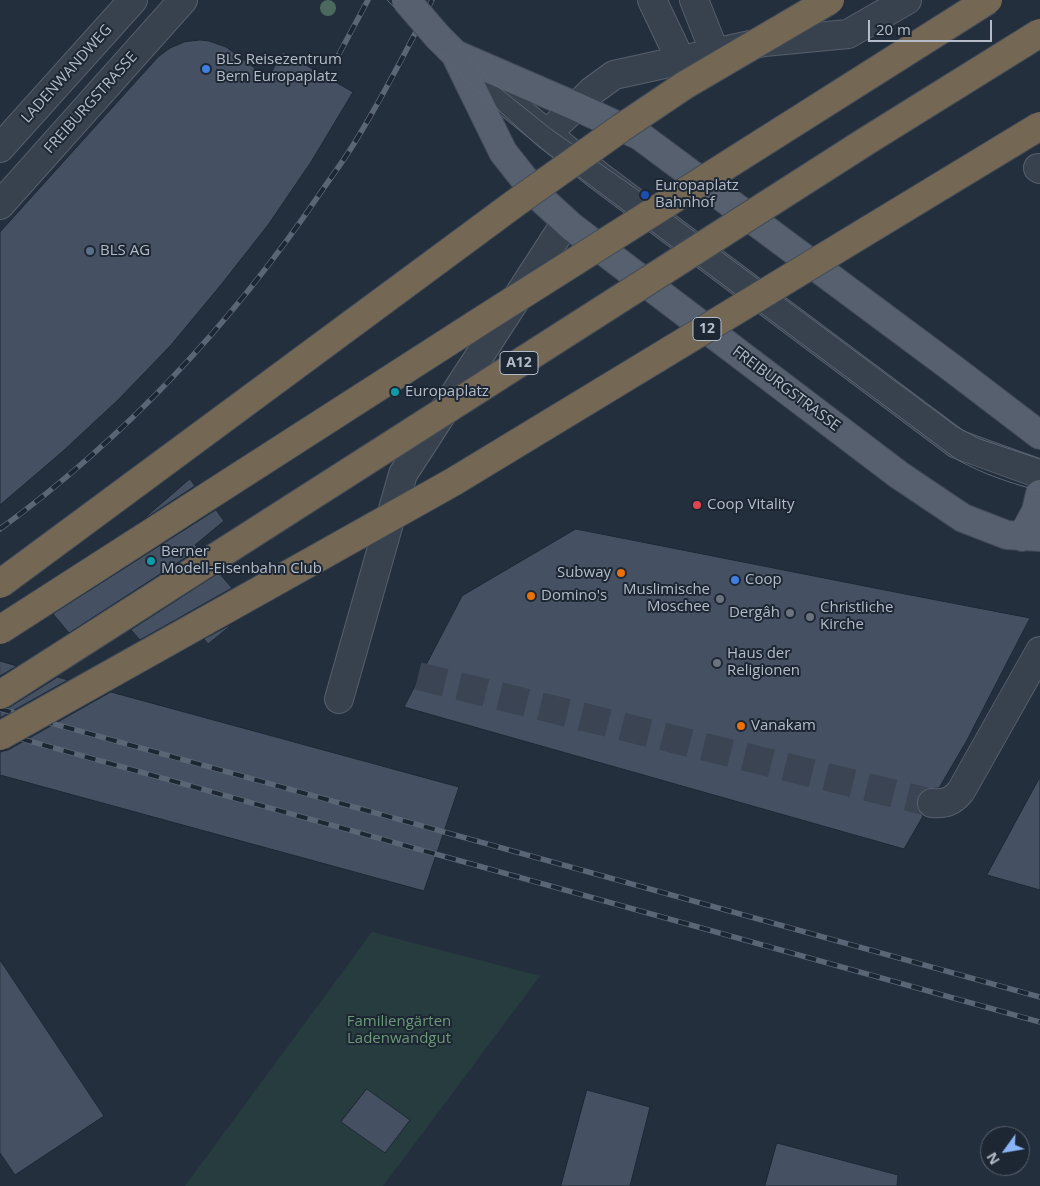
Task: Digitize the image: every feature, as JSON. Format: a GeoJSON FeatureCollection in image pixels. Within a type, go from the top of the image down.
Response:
{"type":"FeatureCollection","features":[{"type":"Feature","properties":{"kind":"highway"},"geometry":{"type":"LineString","coordinates":[[0,584],[506,210],[621,128],[685,85],[830,0]]}},
{"type":"Feature","properties":{"kind":"highway"},"geometry":{"type":"LineString","coordinates":[[0,630],[487,317],[988,0]]}},
{"type":"Feature","properties":{"kind":"highway","name":"A12"},"geometry":{"type":"LineString","coordinates":[[0,695],[852,150],[1040,33]]}},
{"type":"Feature","properties":{"kind":"highway"},"geometry":{"type":"LineString","coordinates":[[0,736],[453,482],[1040,126]]}},
{"type":"Feature","properties":{"kind":"main road","name":"FREIBURGSTRASSE"},"geometry":{"type":"LineString","coordinates":[[406,0],[446,45],[503,152],[537,195],[566,222],[899,475],[963,518],[1007,535],[1031,537]]}},
{"type":"Feature","properties":{"kind":"main road","name":"FREIBURGSTRASSE"},"geometry":{"type":"LineString","coordinates":[[446,45],[640,136],[1040,435]]}},
{"type":"Feature","properties":{"kind":"main road"},"geometry":{"type":"LineString","coordinates":[[1031,537],[1040,494]]}},
{"type":"Feature","properties":{"kind":"street","name":"LADENWANDWEG"},"geometry":{"type":"LineString","coordinates":[[0,148],[133,0]]}},
{"type":"Feature","properties":{"kind":"street","name":"FREIBURGSTRASSE"},"geometry":{"type":"LineString","coordinates":[[0,205],[183,0]]}},
{"type":"Feature","properties":{"kind":"street"},"geometry":{"type":"LineString","coordinates":[[652,0],[681,61]]}},
{"type":"Feature","properties":{"kind":"street"},"geometry":{"type":"LineString","coordinates":[[694,0],[715,53]]}},
{"type":"Feature","properties":{"kind":"street"},"geometry":{"type":"LineString","coordinates":[[764,42],[804,0]]}},
{"type":"Feature","properties":{"kind":"street"},"geometry":{"type":"LineString","coordinates":[[547,134],[592,91],[614,75],[764,42],[848,34],[907,0]]}},
{"type":"Feature","properties":{"kind":"street","name":"FREIBURGSTRASSE"},"geometry":{"type":"LineString","coordinates":[[446,45],[482,82],[599,176],[957,444],[1040,474]]}},
{"type":"Feature","properties":{"kind":"street"},"geometry":{"type":"LineString","coordinates":[[339,699],[403,474],[566,222]]}},
{"type":"Feature","properties":{"kind":"street"},"geometry":{"type":"LineString","coordinates":[[932,803],[943,804],[950,802],[961,791],[1040,651]]}},
{"type":"Feature","properties":{"kind":"green space","name":"Familiengärten Ladenwandgut"},"geometry":{"type":"Polygon","coordinates":[[[372,932],[540,976],[383,1186],[185,1186],[372,932]]]}},
{"type":"Feature","properties":{"kind":"building"},"geometry":{"type":"Polygon","coordinates":[[[200,40],[226,47],[268,78],[283,52],[353,92],[311,162],[268,225],[171,345],[118,400],[62,452],[0,505],[0,232],[158,57],[170,48],[184,42],[200,40]]]}},
{"type":"Feature","properties":{"kind":"building"},"geometry":{"type":"Polygon","coordinates":[[[190,479],[195,486],[140,522],[190,479]]]}},
{"type":"Feature","properties":{"kind":"building"},"geometry":{"type":"Polygon","coordinates":[[[216,510],[224,521],[195,545],[199,549],[69,633],[53,614],[216,510]]]}},
{"type":"Feature","properties":{"kind":"building","name":"Haus der Religionen"},"geometry":{"type":"Polygon","coordinates":[[[576,529],[1030,618],[966,742],[939,788],[925,789],[919,795],[916,803],[918,810],[923,816],[904,849],[404,707],[462,596],[576,529]]]}},
{"type":"Feature","properties":{"kind":"building"},"geometry":{"type":"Polygon","coordinates":[[[219,573],[232,588],[140,640],[131,630],[219,573]]]}},
{"type":"Feature","properties":{"kind":"building"},"geometry":{"type":"Polygon","coordinates":[[[234,623],[208,644],[204,639],[234,623]]]}},
{"type":"Feature","properties":{"kind":"building"},"geometry":{"type":"Polygon","coordinates":[[[0,661],[17,666],[0,676],[0,661]]]}},
{"type":"Feature","properties":{"kind":"building"},"geometry":{"type":"Polygon","coordinates":[[[58,677],[68,680],[0,718],[0,711],[58,677]]]}},
{"type":"Feature","properties":{"kind":"building"},"geometry":{"type":"Polygon","coordinates":[[[111,692],[459,787],[424,891],[0,775],[0,752],[8,750],[111,692]]]}},
{"type":"Feature","properties":{"kind":"building"},"geometry":{"type":"Polygon","coordinates":[[[1040,777],[1040,890],[987,875],[1040,777]]]}},
{"type":"Feature","properties":{"kind":"building"},"geometry":{"type":"Polygon","coordinates":[[[0,960],[104,1116],[15,1175],[0,1153],[0,960]]]}},
{"type":"Feature","properties":{"kind":"building"},"geometry":{"type":"Polygon","coordinates":[[[367,1089],[410,1120],[385,1153],[341,1122],[367,1089]]]}},
{"type":"Feature","properties":{"kind":"building"},"geometry":{"type":"Polygon","coordinates":[[[587,1090],[650,1107],[630,1186],[561,1186],[587,1090]]]}},
{"type":"Feature","properties":{"kind":"building"},"geometry":{"type":"Polygon","coordinates":[[[777,1143],[898,1175],[897,1186],[765,1186],[777,1143]]]}},
{"type":"Feature","properties":{"kind":"tunnel"},"geometry":{"type":"LineString","coordinates":[[418,676],[932,803]]}},
{"type":"Feature","properties":{"kind":"tram line"},"geometry":{"type":"LineString","coordinates":[[387,0],[469,83],[539,147],[956,459],[997,478],[1040,491]]}},
{"type":"Feature","properties":{"kind":"tram line"},"geometry":{"type":"LineString","coordinates":[[417,0],[492,82],[552,130],[645,195],[957,427],[980,439],[1040,459]]}},
{"type":"Feature","properties":{"kind":"railway"},"geometry":{"type":"LineString","coordinates":[[339,54],[368,0]]}},
{"type":"Feature","properties":{"kind":"railway"},"geometry":{"type":"LineString","coordinates":[[0,529],[91,456],[134,416],[175,375],[251,287],[287,240],[351,149],[385,90],[432,0]]}},
{"type":"Feature","properties":{"kind":"railway"},"geometry":{"type":"LineString","coordinates":[[0,709],[1040,997]]}},
{"type":"Feature","properties":{"kind":"railway"},"geometry":{"type":"LineString","coordinates":[[0,733],[1040,1022]]}},
{"type":"Feature","properties":{"kind":"place","name":"BLS Reisezentrum Bern Europaplatz"},"geometry":{"type":"Point","coordinates":[206,69]}},
{"type":"Feature","properties":{"kind":"place","name":"Europaplatz Bahnhof"},"geometry":{"type":"Point","coordinates":[645,195]}},
{"type":"Feature","properties":{"kind":"place","name":"BLS AG"},"geometry":{"type":"Point","coordinates":[90,251]}},
{"type":"Feature","properties":{"kind":"place","name":"Europaplatz"},"geometry":{"type":"Point","coordinates":[395,392]}},
{"type":"Feature","properties":{"kind":"place","name":"Coop Vitality"},"geometry":{"type":"Point","coordinates":[697,505]}},
{"type":"Feature","properties":{"kind":"place","name":"Berner Modell-Eisenbahn Club"},"geometry":{"type":"Point","coordinates":[151,561]}},
{"type":"Feature","properties":{"kind":"place","name":"Subway"},"geometry":{"type":"Point","coordinates":[621,573]}},
{"type":"Feature","properties":{"kind":"place","name":"Coop"},"geometry":{"type":"Point","coordinates":[735,580]}},
{"type":"Feature","properties":{"kind":"place","name":"Domino's"},"geometry":{"type":"Point","coordinates":[531,596]}},
{"type":"Feature","properties":{"kind":"place","name":"Muslimische Moschee"},"geometry":{"type":"Point","coordinates":[720,599]}},
{"type":"Feature","properties":{"kind":"place","name":"Dergâh"},"geometry":{"type":"Point","coordinates":[790,613]}},
{"type":"Feature","properties":{"kind":"place","name":"Christliche Kirche"},"geometry":{"type":"Point","coordinates":[810,617]}},
{"type":"Feature","properties":{"kind":"place","name":"Haus der Religionen"},"geometry":{"type":"Point","coordinates":[717,663]}},
{"type":"Feature","properties":{"kind":"place","name":"Vanakam"},"geometry":{"type":"Point","coordinates":[741,726]}}]}
